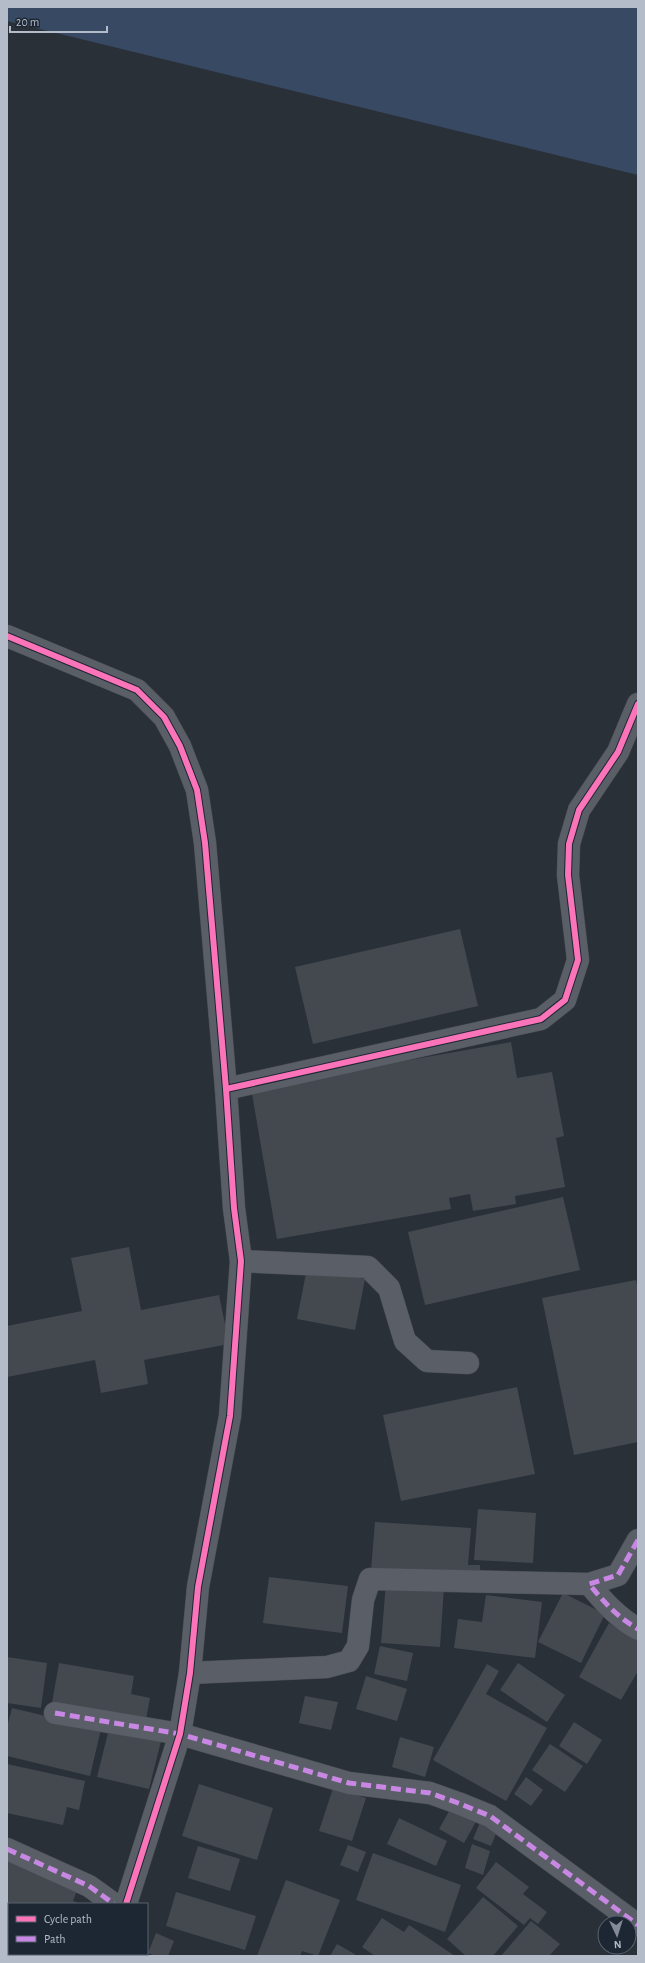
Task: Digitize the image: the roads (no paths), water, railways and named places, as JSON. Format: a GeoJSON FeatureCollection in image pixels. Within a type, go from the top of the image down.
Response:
{"type":"FeatureCollection","features":[{"type":"Feature","properties":{"kind":"street"},"geometry":{"type":"LineString","coordinates":[[7,636],[136,690],[164,717],[180,746],[197,790],[204,836],[226,1089],[234,1208],[241,1262],[230,1416],[198,1587],[190,1673],[180,1734],[126,1903]]}},
{"type":"Feature","properties":{"kind":"street"},"geometry":{"type":"LineString","coordinates":[[226,1089],[541,1019],[565,1000],[578,960],[568,875],[569,844],[579,810],[618,752],[638,704]]}},
{"type":"Feature","properties":{"kind":"street"},"geometry":{"type":"LineString","coordinates":[[241,1262],[368,1267],[389,1288],[406,1341],[427,1361],[468,1362]]}},
{"type":"Feature","properties":{"kind":"street"},"geometry":{"type":"LineString","coordinates":[[190,1673],[326,1667],[349,1662],[358,1646],[363,1600],[370,1578],[589,1584],[618,1575],[638,1540]]}},
{"type":"Feature","properties":{"kind":"street"},"geometry":{"type":"LineString","coordinates":[[589,1584],[609,1608],[624,1621],[638,1629]]}},
{"type":"Feature","properties":{"kind":"street"},"geometry":{"type":"LineString","coordinates":[[55,1713],[180,1734],[349,1783],[430,1793],[458,1803],[490,1816],[638,1925]]}},
{"type":"Feature","properties":{"kind":"street"},"geometry":{"type":"LineString","coordinates":[[7,1850],[89,1886],[113,1903]]}},
{"type":"Feature","properties":{"kind":"water"},"geometry":{"type":"Polygon","coordinates":[[[7,7],[638,7],[638,175],[7,21],[7,7]]]}}]}
